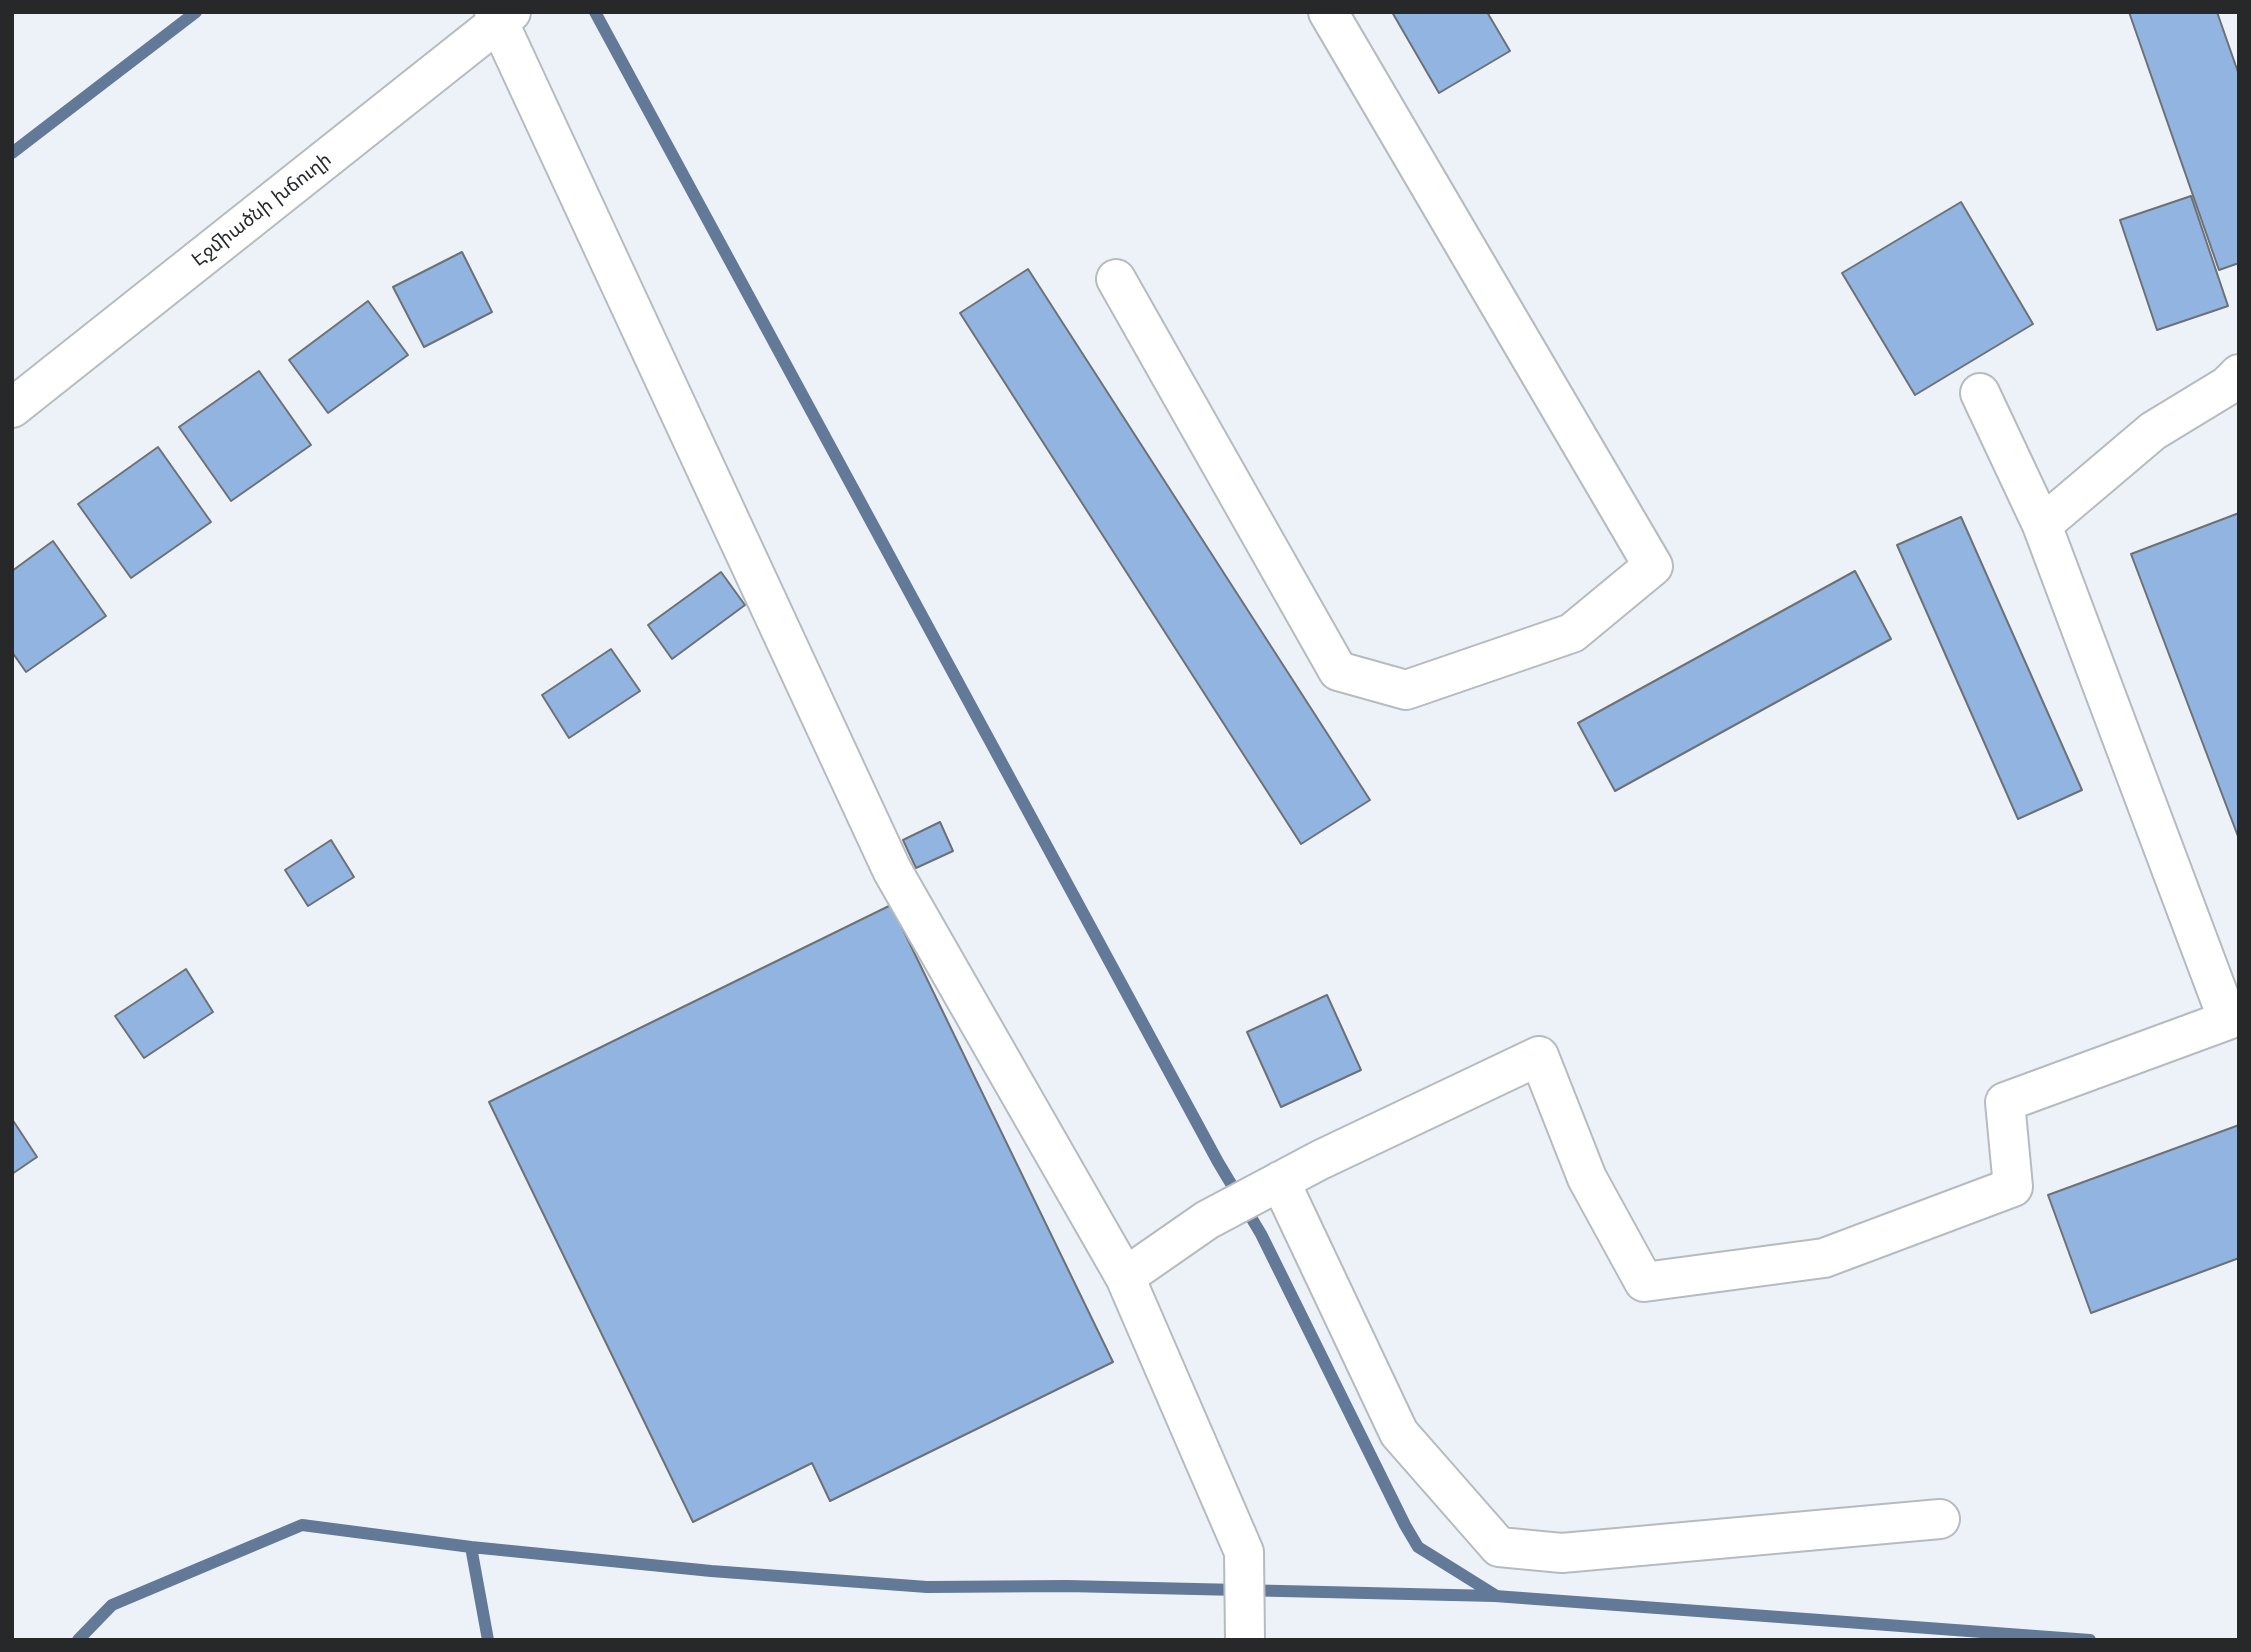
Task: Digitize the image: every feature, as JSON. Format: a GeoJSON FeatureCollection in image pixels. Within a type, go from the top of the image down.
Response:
{"type":"FeatureCollection","features":[{"type":"Feature","properties":{"kind":"main road"},"geometry":{"type":"LineString","coordinates":[[1116,279],[1338,671],[1406,690],[1572,633],[1653,566],[1328,12]]}},
{"type":"Feature","properties":{"kind":"main road"},"geometry":{"type":"LineString","coordinates":[[501,16],[892,870],[1125,1277],[1244,1552],[1245,1636]]}},
{"type":"Feature","properties":{"kind":"main road","name":"Էջմիածնի խճուղի"},"geometry":{"type":"LineString","coordinates":[[12,408],[501,16]]}},
{"type":"Feature","properties":{"kind":"main road"},"geometry":{"type":"LineString","coordinates":[[2042,525],[2152,431],[2227,386],[2239,374]]}},
{"type":"Feature","properties":{"kind":"main road"},"geometry":{"type":"LineString","coordinates":[[1125,1277],[1207,1220],[1280,1181],[1539,1056],[1587,1178],[1644,1282],[1824,1258],[2013,1187],[2005,1102],[2228,1020],[2042,525],[1980,393]]}},
{"type":"Feature","properties":{"kind":"main road"},"geometry":{"type":"LineString","coordinates":[[1280,1181],[1399,1433],[1499,1546],[1562,1553],[1940,1519]]}},
{"type":"Feature","properties":{"kind":"building"},"geometry":{"type":"Polygon","coordinates":[[[1392,12],[1487,12],[1510,51],[1439,93],[1392,12]]]}},
{"type":"Feature","properties":{"kind":"building"},"geometry":{"type":"Polygon","coordinates":[[[2129,12],[2217,12],[2239,75],[2239,263],[2219,270],[2129,12]]]}},
{"type":"Feature","properties":{"kind":"building"},"geometry":{"type":"Polygon","coordinates":[[[2191,196],[2228,306],[2157,330],[2120,220],[2191,196]]]}},
{"type":"Feature","properties":{"kind":"building"},"geometry":{"type":"Polygon","coordinates":[[[1961,202],[2033,324],[1915,395],[1842,273],[1961,202]]]}},
{"type":"Feature","properties":{"kind":"building"},"geometry":{"type":"Polygon","coordinates":[[[462,252],[492,312],[424,347],[393,287],[462,252]]]}},
{"type":"Feature","properties":{"kind":"building"},"geometry":{"type":"Polygon","coordinates":[[[1028,269],[1370,800],[1301,844],[960,313],[1028,269]]]}},
{"type":"Feature","properties":{"kind":"building"},"geometry":{"type":"Polygon","coordinates":[[[368,301],[408,355],[328,413],[289,360],[368,301]]]}},
{"type":"Feature","properties":{"kind":"building"},"geometry":{"type":"Polygon","coordinates":[[[259,371],[311,445],[231,501],[179,427],[259,371]]]}},
{"type":"Feature","properties":{"kind":"building"},"geometry":{"type":"Polygon","coordinates":[[[158,447],[211,522],[131,578],[78,504],[158,447]]]}},
{"type":"Feature","properties":{"kind":"building"},"geometry":{"type":"Polygon","coordinates":[[[2239,513],[2239,839],[2131,554],[2239,513]]]}},
{"type":"Feature","properties":{"kind":"building"},"geometry":{"type":"Polygon","coordinates":[[[1961,517],[2082,790],[2018,819],[1897,545],[1961,517]]]}},
{"type":"Feature","properties":{"kind":"building"},"geometry":{"type":"Polygon","coordinates":[[[53,541],[106,616],[26,672],[12,652],[12,571],[53,541]]]}},
{"type":"Feature","properties":{"kind":"building"},"geometry":{"type":"Polygon","coordinates":[[[1855,571],[1891,639],[1615,791],[1578,723],[1855,571]]]}},
{"type":"Feature","properties":{"kind":"building"},"geometry":{"type":"Polygon","coordinates":[[[721,572],[745,605],[672,659],[648,625],[721,572]]]}},
{"type":"Feature","properties":{"kind":"building"},"geometry":{"type":"Polygon","coordinates":[[[611,649],[640,691],[569,738],[542,695],[611,649]]]}},
{"type":"Feature","properties":{"kind":"building"},"geometry":{"type":"Polygon","coordinates":[[[940,822],[953,851],[916,868],[903,840],[940,822]]]}},
{"type":"Feature","properties":{"kind":"building"},"geometry":{"type":"Polygon","coordinates":[[[331,840],[354,877],[308,906],[285,870],[331,840]]]}},
{"type":"Feature","properties":{"kind":"building"},"geometry":{"type":"Polygon","coordinates":[[[891,905],[1113,1362],[830,1501],[812,1463],[693,1522],[489,1102],[891,905]]]}},
{"type":"Feature","properties":{"kind":"building"},"geometry":{"type":"Polygon","coordinates":[[[186,969],[213,1012],[144,1058],[115,1016],[186,969]]]}},
{"type":"Feature","properties":{"kind":"building"},"geometry":{"type":"Polygon","coordinates":[[[1327,995],[1361,1070],[1281,1107],[1247,1032],[1327,995]]]}},
{"type":"Feature","properties":{"kind":"building"},"geometry":{"type":"Polygon","coordinates":[[[12,1119],[37,1157],[12,1174],[12,1119]]]}},
{"type":"Feature","properties":{"kind":"building"},"geometry":{"type":"Polygon","coordinates":[[[2239,1125],[2239,1258],[2091,1313],[2048,1195],[2239,1125]]]}},
{"type":"Feature","properties":{"kind":"waterway"},"geometry":{"type":"LineString","coordinates":[[12,153],[196,12]]}},
{"type":"Feature","properties":{"kind":"waterway"},"geometry":{"type":"LineString","coordinates":[[595,12],[1218,1162],[1261,1234],[1405,1525],[1418,1547],[1495,1595]]}},
{"type":"Feature","properties":{"kind":"waterway"},"geometry":{"type":"LineString","coordinates":[[78,1640],[112,1605],[302,1525],[471,1547],[711,1571],[927,1587],[1067,1586],[1495,1596],[2090,1640]]}},
{"type":"Feature","properties":{"kind":"waterway"},"geometry":{"type":"LineString","coordinates":[[471,1547],[488,1640]]}}]}
